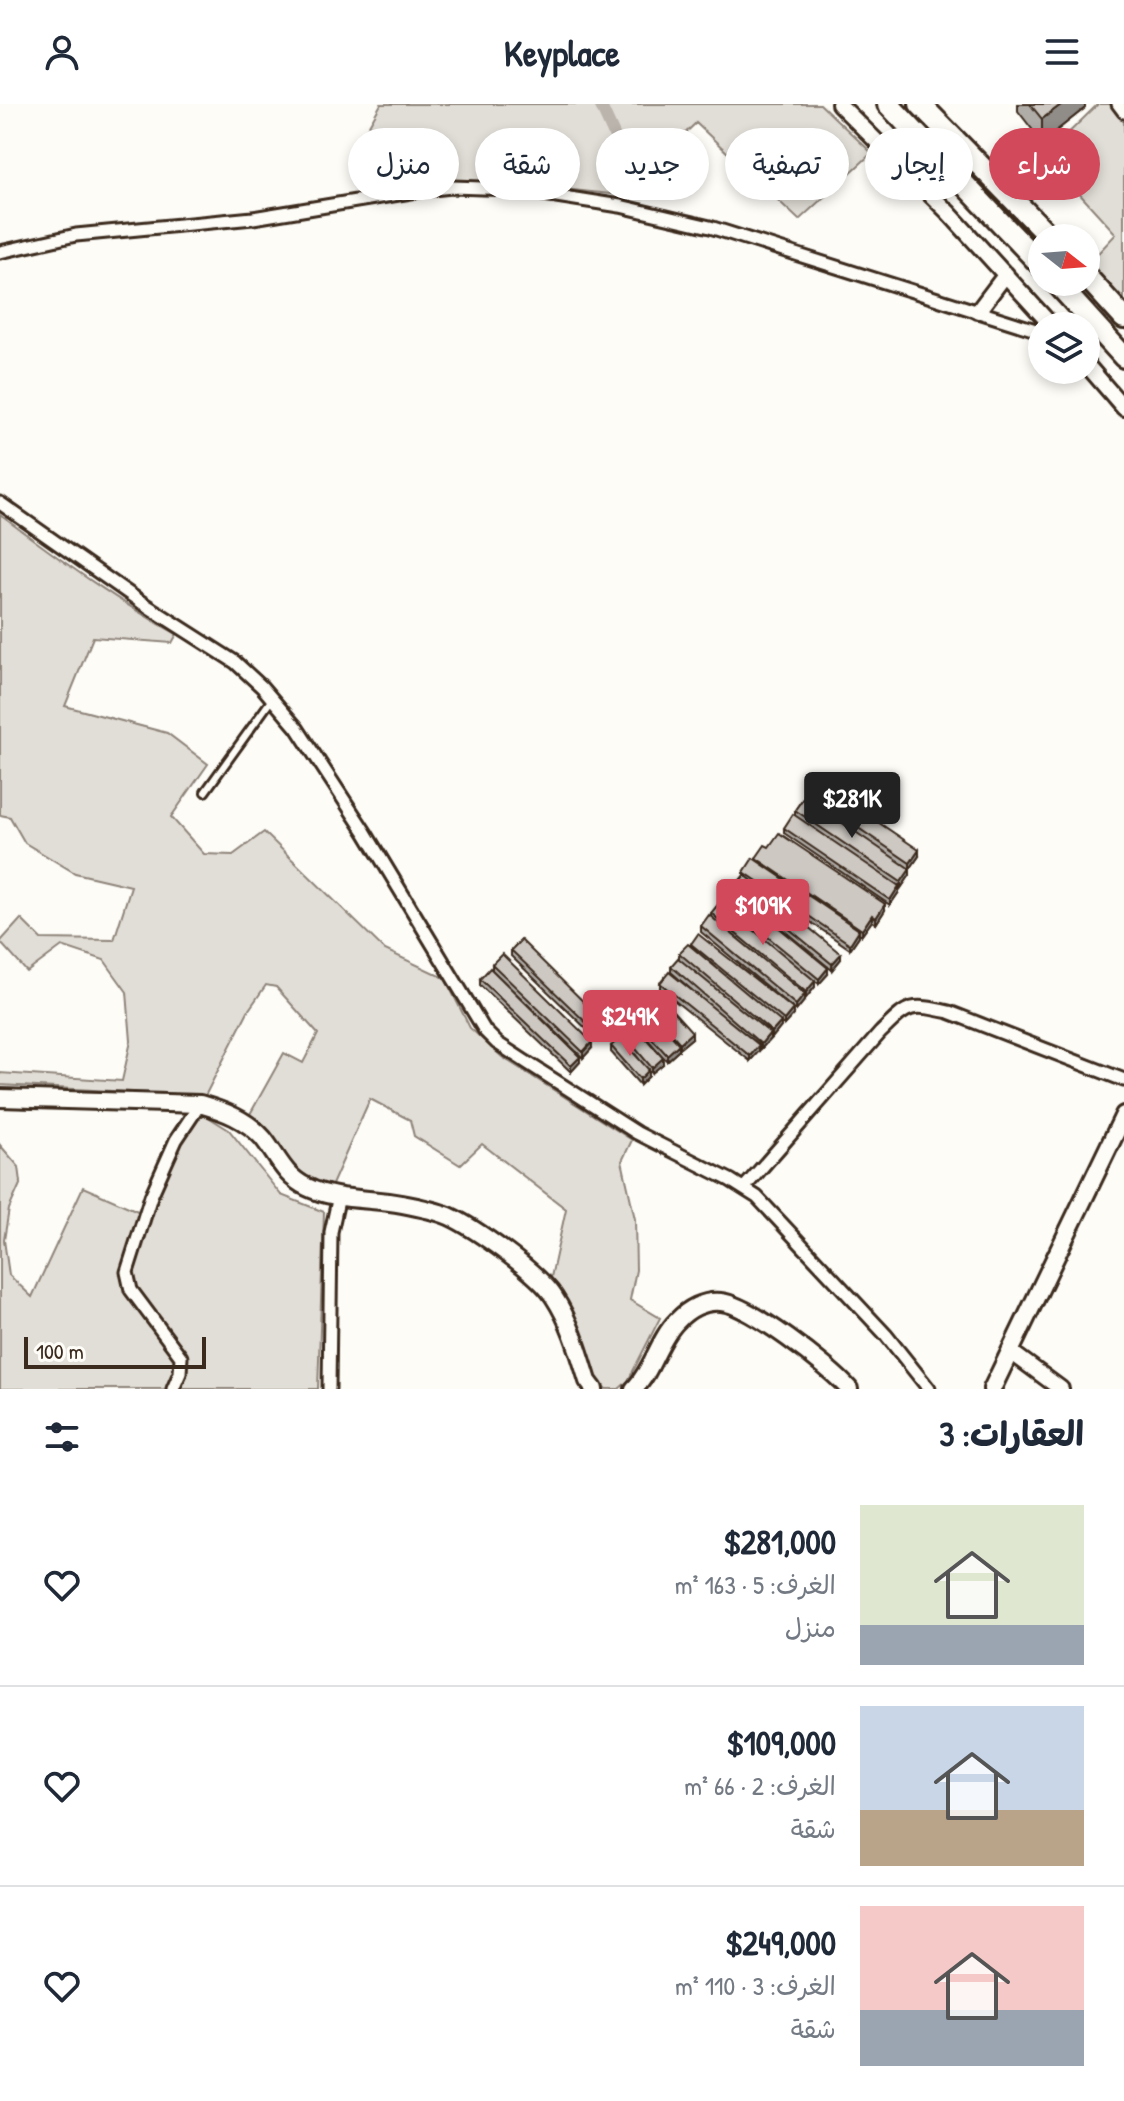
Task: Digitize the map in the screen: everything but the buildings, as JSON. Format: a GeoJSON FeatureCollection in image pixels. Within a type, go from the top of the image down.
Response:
{"type":"FeatureCollection","features":[{"type":"Feature","properties":{"kind":"highway"},"geometry":{"type":"LineString","coordinates":[[888,104],[1028,251]]}},
{"type":"Feature","properties":{"kind":"highway"},"geometry":{"type":"LineString","coordinates":[[920,104],[1037,224]]}},
{"type":"Feature","properties":{"kind":"highway"},"geometry":{"type":"LineString","coordinates":[[1100,291],[1124,318]]}},
{"type":"Feature","properties":{"kind":"highway"},"geometry":{"type":"LineString","coordinates":[[1068,296],[1124,357]]}},
{"type":"Feature","properties":{"kind":"main road"},"geometry":{"type":"LineString","coordinates":[[0,1098],[200,1104],[226,1111],[245,1122],[263,1139],[291,1178],[309,1188],[448,1216],[524,1265],[553,1295],[594,1389]]}},
{"type":"Feature","properties":{"kind":"main road"},"geometry":{"type":"LineString","coordinates":[[992,1389],[1124,1115]]}},
{"type":"Feature","properties":{"kind":"main road"},"geometry":{"type":"LineString","coordinates":[[634,1389],[674,1323],[692,1307],[721,1302],[739,1307],[756,1317],[810,1355],[849,1389]]}},
{"type":"Feature","properties":{"kind":"street"},"geometry":{"type":"LineString","coordinates":[[839,104],[948,212],[1040,312]]}},
{"type":"Feature","properties":{"kind":"street"},"geometry":{"type":"LineString","coordinates":[[1118,104],[1124,112]]}},
{"type":"Feature","properties":{"kind":"street"},"geometry":{"type":"LineString","coordinates":[[0,252],[76,235],[253,218],[423,190],[452,187],[512,189],[620,206],[710,227],[1028,327]]}},
{"type":"Feature","properties":{"kind":"street"},"geometry":{"type":"LineString","coordinates":[[978,311],[1006,274]]}},
{"type":"Feature","properties":{"kind":"street"},"geometry":{"type":"LineString","coordinates":[[1100,380],[1124,408]]}},
{"type":"Feature","properties":{"kind":"street"},"geometry":{"type":"LineString","coordinates":[[0,503],[141,602],[235,662],[272,699],[297,728],[389,870],[485,1031],[510,1052],[637,1133],[757,1197],[886,1335],[929,1389]]}},
{"type":"Feature","properties":{"kind":"street"},"geometry":{"type":"LineString","coordinates":[[744,1188],[880,1033],[904,1010],[918,1005],[949,1012],[1124,1080]]}},
{"type":"Feature","properties":{"kind":"street"},"geometry":{"type":"LineString","coordinates":[[173,1389],[180,1373],[181,1357],[131,1290],[127,1272],[151,1196],[176,1140],[200,1104]]}},
{"type":"Feature","properties":{"kind":"street"},"geometry":{"type":"LineString","coordinates":[[329,1389],[331,1232],[339,1196]]}},
{"type":"Feature","properties":{"kind":"street"},"geometry":{"type":"LineString","coordinates":[[1011,1352],[1061,1389]]}},
{"type":"Feature","properties":{"kind":"lane"},"geometry":{"type":"LineString","coordinates":[[205,792],[272,699]]}},
{"type":"Feature","properties":{"kind":"shaded area"},"geometry":{"type":"Polygon","coordinates":[[[381,104],[820,104],[845,128],[725,128],[725,150],[709,135],[709,128],[701,128],[696,123],[691,128],[596,128],[596,192],[580,191],[580,128],[475,128],[475,182],[459,183],[459,128],[367,128],[381,104]]]}},
{"type":"Feature","properties":{"kind":"shaded area"},"geometry":{"type":"Polygon","coordinates":[[[1098,104],[1114,104],[1124,115],[1124,306],[1100,281],[1100,251],[1116,234],[1085,200],[1100,200],[1100,128],[1074,128],[1098,104]]]}},
{"type":"Feature","properties":{"kind":"shaded area"},"geometry":{"type":"Polygon","coordinates":[[[849,131],[865,146],[865,159],[849,174],[849,131]]]}},
{"type":"Feature","properties":{"kind":"shaded area"},"geometry":{"type":"Polygon","coordinates":[[[778,200],[821,200],[799,220],[778,200]]]}},
{"type":"Feature","properties":{"kind":"shaded area"},"geometry":{"type":"Polygon","coordinates":[[[0,515],[108,592],[177,634],[172,643],[93,637],[65,706],[167,733],[208,764],[171,817],[204,854],[233,855],[264,832],[385,950],[445,978],[470,1028],[502,1057],[632,1140],[622,1161],[635,1219],[636,1270],[630,1300],[660,1318],[628,1381],[619,1389],[606,1389],[593,1376],[550,1282],[566,1209],[482,1144],[460,1165],[414,1136],[410,1120],[370,1099],[331,1187],[302,1178],[249,1116],[284,1053],[303,1063],[318,1034],[276,987],[266,985],[248,1011],[205,1096],[0,1085],[0,1073],[122,1081],[131,1041],[127,992],[104,960],[62,946],[27,972],[0,942],[21,919],[41,939],[114,940],[131,886],[75,873],[25,843],[10,817],[0,815],[0,515]]]}},
{"type":"Feature","properties":{"kind":"shaded area"},"geometry":{"type":"Polygon","coordinates":[[[200,1112],[229,1130],[281,1195],[324,1212],[318,1389],[0,1389],[0,1145],[19,1167],[21,1182],[9,1209],[4,1240],[9,1275],[32,1297],[83,1187],[149,1213],[181,1139],[200,1112]]]}},
{"type":"Feature","properties":{"kind":"waterway"},"geometry":{"type":"LineString","coordinates":[[600,104],[611,128]]}}]}
